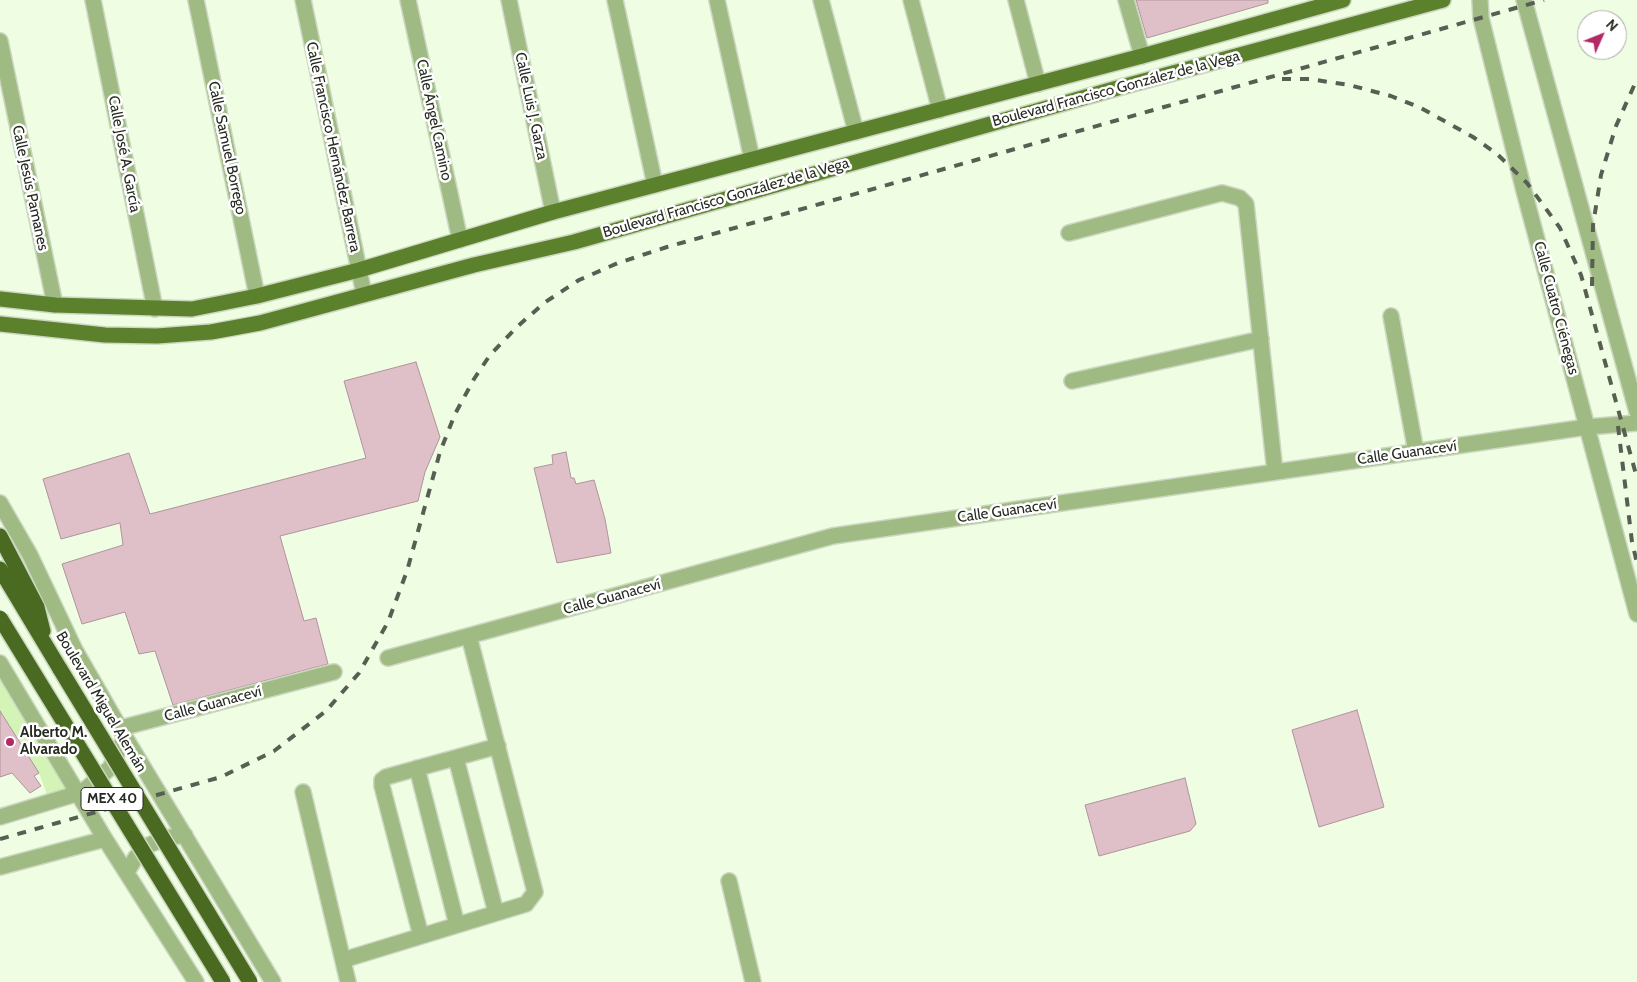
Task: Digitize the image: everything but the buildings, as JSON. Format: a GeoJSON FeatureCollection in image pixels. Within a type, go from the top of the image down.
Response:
{"type":"FeatureCollection","features":[{"type":"Feature","properties":{"kind":"highway"},"geometry":{"type":"LineString","coordinates":[[0,536],[37,608],[45,642]]}},
{"type":"Feature","properties":{"kind":"highway","name":"Boulevard Miguel Alemán"},"geometry":{"type":"LineString","coordinates":[[0,568],[250,982]]}},
{"type":"Feature","properties":{"kind":"highway","name":"MEX 40"},"geometry":{"type":"LineString","coordinates":[[0,618],[223,982]]}},
{"type":"Feature","properties":{"kind":"main road","name":"Boulevard Francisco González de la Vega"},"geometry":{"type":"LineString","coordinates":[[0,298],[55,305],[192,309],[257,296],[359,270],[553,212],[1038,84],[1343,0]]}},
{"type":"Feature","properties":{"kind":"main road","name":"Boulevard Francisco González de la Vega"},"geometry":{"type":"LineString","coordinates":[[0,324],[105,335],[157,336],[202,332],[260,323],[364,294],[574,242],[1114,89],[1443,0]]}},
{"type":"Feature","properties":{"kind":"street","name":"Calle José A. García"},"geometry":{"type":"LineString","coordinates":[[93,0],[155,309]]}},
{"type":"Feature","properties":{"kind":"street","name":"Calle Samuel Borrego"},"geometry":{"type":"LineString","coordinates":[[196,0],[257,296]]}},
{"type":"Feature","properties":{"kind":"street","name":"Calle Francisco Hernández Barrera"},"geometry":{"type":"LineString","coordinates":[[303,0],[364,294]]}},
{"type":"Feature","properties":{"kind":"street","name":"Calle Ángel Camino"},"geometry":{"type":"LineString","coordinates":[[408,0],[460,240]]}},
{"type":"Feature","properties":{"kind":"street","name":"Calle Luis J. Garza"},"geometry":{"type":"LineString","coordinates":[[509,0],[553,212]]}},
{"type":"Feature","properties":{"kind":"street"},"geometry":{"type":"LineString","coordinates":[[615,0],[655,186]]}},
{"type":"Feature","properties":{"kind":"street"},"geometry":{"type":"LineString","coordinates":[[717,0],[752,159]]}},
{"type":"Feature","properties":{"kind":"street"},"geometry":{"type":"LineString","coordinates":[[821,0],[856,132]]}},
{"type":"Feature","properties":{"kind":"street"},"geometry":{"type":"LineString","coordinates":[[911,0],[940,110]]}},
{"type":"Feature","properties":{"kind":"street"},"geometry":{"type":"LineString","coordinates":[[1016,0],[1038,84]]}},
{"type":"Feature","properties":{"kind":"street"},"geometry":{"type":"LineString","coordinates":[[1126,0],[1142,56]]}},
{"type":"Feature","properties":{"kind":"street","name":"Calle Cuatro Ciénegas"},"geometry":{"type":"LineString","coordinates":[[1480,0],[1481,18],[1522,184],[1637,614]]}},
{"type":"Feature","properties":{"kind":"street"},"geometry":{"type":"LineString","coordinates":[[1524,0],[1637,412]]}},
{"type":"Feature","properties":{"kind":"street","name":"Calle Jesús Pamanes"},"geometry":{"type":"LineString","coordinates":[[0,41],[55,305]]}},
{"type":"Feature","properties":{"kind":"street"},"geometry":{"type":"LineString","coordinates":[[1069,233],[1222,193],[1240,198],[1246,204],[1275,472]]}},
{"type":"Feature","properties":{"kind":"street"},"geometry":{"type":"LineString","coordinates":[[1392,316],[1416,452]]}},
{"type":"Feature","properties":{"kind":"street"},"geometry":{"type":"LineString","coordinates":[[1072,381],[1261,339]]}},
{"type":"Feature","properties":{"kind":"street","name":"Calle Guanaceví"},"geometry":{"type":"LineString","coordinates":[[388,658],[833,536],[1588,427],[1637,422]]}},
{"type":"Feature","properties":{"kind":"street"},"geometry":{"type":"LineString","coordinates":[[0,503],[30,555],[75,650],[273,982]]}},
{"type":"Feature","properties":{"kind":"street"},"geometry":{"type":"LineString","coordinates":[[343,960],[526,904],[533,896],[535,887],[469,636]]}},
{"type":"Feature","properties":{"kind":"street"},"geometry":{"type":"LineString","coordinates":[[0,663],[105,839],[196,982]]}},
{"type":"Feature","properties":{"kind":"street","name":"Calle Guanaceví"},"geometry":{"type":"LineString","coordinates":[[123,733],[334,672]]}},
{"type":"Feature","properties":{"kind":"street"},"geometry":{"type":"LineString","coordinates":[[0,817],[79,793],[98,780],[110,768],[123,733]]}},
{"type":"Feature","properties":{"kind":"street"},"geometry":{"type":"LineString","coordinates":[[421,936],[382,780],[386,777],[498,746]]}},
{"type":"Feature","properties":{"kind":"street"},"geometry":{"type":"LineString","coordinates":[[456,758],[496,913]]}},
{"type":"Feature","properties":{"kind":"street"},"geometry":{"type":"LineString","coordinates":[[417,768],[457,925]]}},
{"type":"Feature","properties":{"kind":"street"},"geometry":{"type":"LineString","coordinates":[[303,792],[348,982]]}},
{"type":"Feature","properties":{"kind":"street"},"geometry":{"type":"LineString","coordinates":[[127,872],[136,857],[149,845],[166,838],[185,835]]}},
{"type":"Feature","properties":{"kind":"street"},"geometry":{"type":"LineString","coordinates":[[0,867],[105,839]]}},
{"type":"Feature","properties":{"kind":"street"},"geometry":{"type":"LineString","coordinates":[[729,881],[753,982]]}},
{"type":"Feature","properties":{"kind":"green space"},"geometry":{"type":"Polygon","coordinates":[[[0,667],[74,792],[48,797],[39,773],[0,711],[0,667]]]}},
{"type":"Feature","properties":{"kind":"railway"},"geometry":{"type":"LineString","coordinates":[[0,839],[221,777],[274,751],[326,711],[359,673],[388,622],[407,571],[440,452],[455,414],[474,379],[490,355],[517,327],[544,303],[579,280],[618,263],[667,247],[1544,0]]}},
{"type":"Feature","properties":{"kind":"railway"},"geometry":{"type":"LineString","coordinates":[[1282,79],[1309,79],[1349,85],[1391,96],[1421,108],[1473,137],[1497,154],[1527,183],[1560,228],[1581,275],[1637,478]]}},
{"type":"Feature","properties":{"kind":"railway"},"geometry":{"type":"LineString","coordinates":[[1592,286],[1593,225],[1601,175],[1616,126],[1637,79]]}},
{"type":"Feature","properties":{"kind":"railway"},"geometry":{"type":"LineString","coordinates":[[1618,426],[1632,542],[1637,563]]}},
{"type":"Feature","properties":{"kind":"place","name":"Alberto M. Alvarado"},"geometry":{"type":"Point","coordinates":[10,742]}}]}
